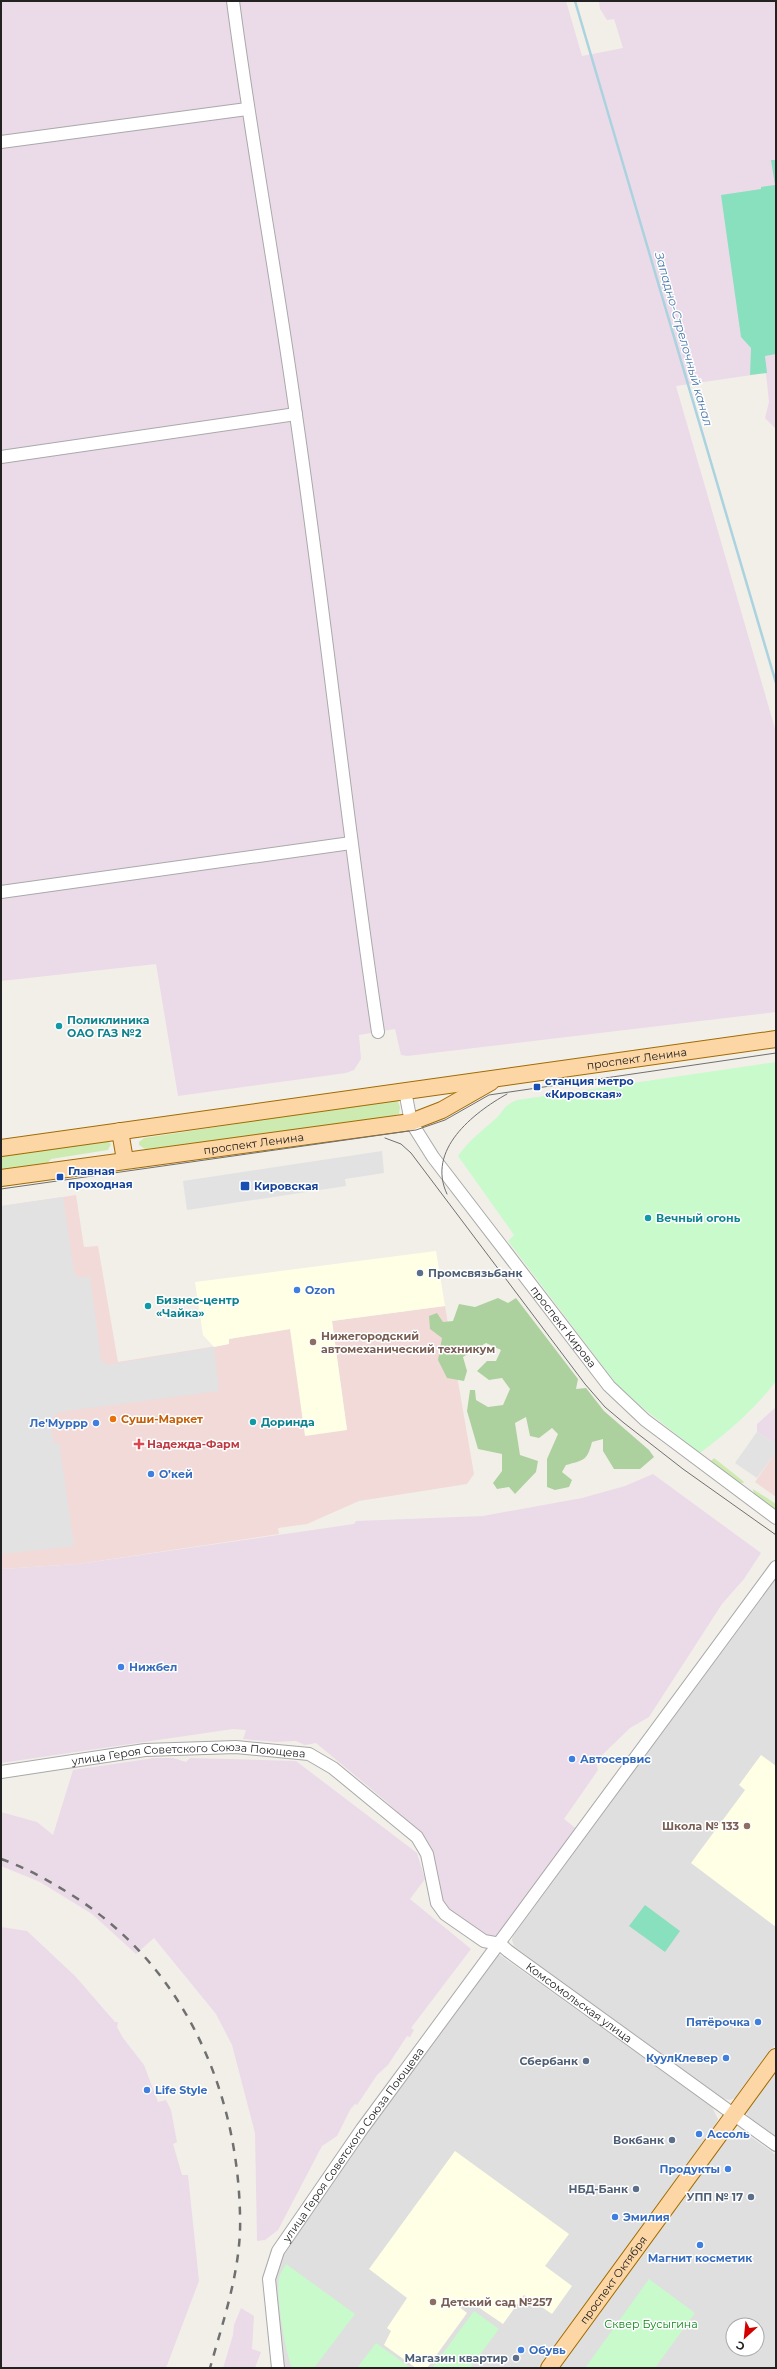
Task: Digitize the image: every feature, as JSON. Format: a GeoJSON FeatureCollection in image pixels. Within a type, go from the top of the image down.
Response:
{"type":"FeatureCollection","features":[{"type":"Feature","properties":{"kind":"main road","name":"проспект Ленина"},"geometry":{"type":"LineString","coordinates":[[1,1148],[776,1039]]}},
{"type":"Feature","properties":{"kind":"main road","name":"проспект Ленина"},"geometry":{"type":"LineString","coordinates":[[1,1178],[411,1122],[442,1110],[497,1078]]}},
{"type":"Feature","properties":{"kind":"main road"},"geometry":{"type":"LineString","coordinates":[[120,1131],[125,1160]]}},
{"type":"Feature","properties":{"kind":"main road","name":"проспект Октября"},"geometry":{"type":"LineString","coordinates":[[550,2368],[776,2057]]}},
{"type":"Feature","properties":{"kind":"street"},"geometry":{"type":"LineString","coordinates":[[233,1],[247,109],[296,414],[351,842],[378,1032]]}},
{"type":"Feature","properties":{"kind":"street"},"geometry":{"type":"LineString","coordinates":[[1,142],[247,109]]}},
{"type":"Feature","properties":{"kind":"street"},"geometry":{"type":"LineString","coordinates":[[1,457],[296,414]]}},
{"type":"Feature","properties":{"kind":"street"},"geometry":{"type":"LineString","coordinates":[[1,892],[351,842]]}},
{"type":"Feature","properties":{"kind":"street","name":"проспект Кирова"},"geometry":{"type":"LineString","coordinates":[[405,1091],[411,1122],[433,1157],[609,1386],[645,1420],[776,1518]]}},
{"type":"Feature","properties":{"kind":"street","name":"улица Героя Советского Союза Поющева"},"geometry":{"type":"LineString","coordinates":[[278,2368],[268,2279],[278,2251],[362,2128],[500,1944],[776,1566]]}},
{"type":"Feature","properties":{"kind":"street","name":"улица Героя Советского Союза Поющева"},"geometry":{"type":"LineString","coordinates":[[1,1772],[145,1750],[236,1748],[309,1754],[332,1768],[417,1837],[427,1854],[437,1903],[445,1914],[484,1941],[500,1944]]}},
{"type":"Feature","properties":{"kind":"street","name":"Комсомольская улица"},"geometry":{"type":"LineString","coordinates":[[500,1944],[776,2145]]}},
{"type":"Feature","properties":{"kind":"shaded area"},"geometry":{"type":"Polygon","coordinates":[[[1,1],[566,1],[582,56],[623,48],[614,19],[607,20],[600,9],[599,1],[776,1],[776,429],[765,418],[769,402],[766,373],[676,386],[776,732],[776,1012],[407,1056],[401,1055],[395,1029],[359,1035],[361,1059],[354,1070],[346,1073],[178,1096],[156,964],[1,981],[1,1]]]}},
{"type":"Feature","properties":{"kind":"shaded area"},"geometry":{"type":"Polygon","coordinates":[[[382,1151],[384,1173],[345,1179],[346,1186],[187,1210],[183,1181],[382,1151]]]}},
{"type":"Feature","properties":{"kind":"shaded area"},"geometry":{"type":"Polygon","coordinates":[[[76,1195],[84,1247],[98,1246],[118,1362],[229,1344],[228,1339],[290,1329],[347,1430],[332,1321],[445,1306],[474,1474],[467,1484],[359,1501],[307,1524],[278,1528],[279,1534],[78,1564],[1,1569],[1,1206],[76,1195]]]}},
{"type":"Feature","properties":{"kind":"shaded area"},"geometry":{"type":"Polygon","coordinates":[[[63,1197],[74,1271],[77,1277],[90,1277],[101,1360],[107,1365],[214,1347],[219,1391],[59,1412],[53,1417],[51,1425],[54,1443],[59,1442],[74,1546],[1,1554],[1,1206],[63,1197]]]}},
{"type":"Feature","properties":{"kind":"shaded area","name":"Нижегородский автомеханический техникум"},"geometry":{"type":"Polygon","coordinates":[[[436,1251],[445,1306],[332,1321],[347,1430],[305,1436],[290,1329],[229,1339],[229,1344],[214,1347],[203,1335],[195,1282],[436,1251]]]}},
{"type":"Feature","properties":{"kind":"shaded area"},"geometry":{"type":"Polygon","coordinates":[[[776,1407],[776,1444],[757,1432],[757,1424],[776,1407]]]}},
{"type":"Feature","properties":{"kind":"shaded area"},"geometry":{"type":"Polygon","coordinates":[[[757,1432],[776,1444],[776,1452],[757,1478],[735,1463],[757,1432]]]}},
{"type":"Feature","properties":{"kind":"shaded area"},"geometry":{"type":"Polygon","coordinates":[[[776,1452],[776,1497],[755,1482],[776,1452]]]}},
{"type":"Feature","properties":{"kind":"shaded area"},"geometry":{"type":"Polygon","coordinates":[[[653,1474],[761,1553],[744,1579],[722,1604],[649,1717],[630,1728],[596,1761],[598,1770],[564,1819],[578,1830],[502,1934],[494,1939],[486,1938],[442,1905],[420,1836],[388,1803],[316,1743],[305,1745],[296,1741],[276,1742],[243,1739],[246,1730],[233,1729],[1,1763],[1,1569],[78,1564],[354,1524],[356,1521],[483,1516],[582,1498],[625,1486],[653,1474]]]}},
{"type":"Feature","properties":{"kind":"shaded area"},"geometry":{"type":"Polygon","coordinates":[[[776,1572],[776,2044],[736,2098],[729,2100],[721,2098],[514,1946],[512,1940],[513,1933],[776,1572]]]}},
{"type":"Feature","properties":{"kind":"shaded area","name":"Школа № 133"},"geometry":{"type":"Polygon","coordinates":[[[761,1755],[776,1766],[776,1927],[691,1863],[745,1790],[739,1785],[761,1755]]]}},
{"type":"Feature","properties":{"kind":"shaded area"},"geometry":{"type":"Polygon","coordinates":[[[154,1758],[173,1758],[186,1762],[190,1758],[296,1761],[417,1853],[425,1879],[410,1899],[471,1949],[411,2028],[414,2030],[410,2037],[407,2036],[388,2065],[377,2075],[357,2105],[355,2104],[350,2110],[337,2136],[322,2146],[278,2230],[265,2240],[257,2241],[255,2133],[232,2045],[216,2014],[154,1938],[136,1954],[92,1914],[40,1882],[1,1866],[1,1812],[37,1822],[53,1835],[73,1770],[154,1758]]]}},
{"type":"Feature","properties":{"kind":"shaded area"},"geometry":{"type":"Polygon","coordinates":[[[1,1927],[27,1931],[75,1976],[115,2022],[118,2022],[117,2027],[123,2038],[144,2065],[158,2102],[166,2100],[171,2110],[177,2142],[173,2144],[182,2175],[188,2175],[199,2281],[166,2368],[1,2368],[1,1927]]]}},
{"type":"Feature","properties":{"kind":"shaded area"},"geometry":{"type":"Polygon","coordinates":[[[496,1955],[500,1955],[712,2107],[718,2119],[715,2126],[539,2368],[283,2368],[273,2283],[276,2263],[302,2219],[496,1955]]]}},
{"type":"Feature","properties":{"kind":"shaded area"},"geometry":{"type":"Polygon","coordinates":[[[776,2063],[776,2139],[750,2120],[745,2110],[776,2063]]]}},
{"type":"Feature","properties":{"kind":"shaded area"},"geometry":{"type":"Polygon","coordinates":[[[740,2131],[747,2134],[776,2155],[776,2368],[559,2368],[728,2136],[740,2131]]]}},
{"type":"Feature","properties":{"kind":"shaded area"},"geometry":{"type":"Polygon","coordinates":[[[455,2151],[569,2234],[545,2266],[572,2286],[552,2314],[524,2295],[503,2324],[465,2298],[458,2306],[467,2313],[427,2368],[416,2368],[384,2345],[391,2331],[387,2328],[407,2298],[369,2269],[455,2151]]]}},
{"type":"Feature","properties":{"kind":"shaded area"},"geometry":{"type":"Polygon","coordinates":[[[241,2308],[254,2316],[252,2349],[261,2352],[255,2368],[223,2368],[233,2335],[234,2325],[241,2308]]]}},
{"type":"Feature","properties":{"kind":"green space"},"geometry":{"type":"Polygon","coordinates":[[[771,160],[776,160],[776,354],[765,356],[767,373],[750,375],[751,348],[741,337],[721,195],[761,189],[761,187],[775,185],[771,160]]]}},
{"type":"Feature","properties":{"kind":"green space"},"geometry":{"type":"Polygon","coordinates":[[[776,1062],[776,1381],[768,1392],[741,1420],[700,1453],[643,1408],[617,1385],[508,1241],[514,1235],[458,1156],[470,1141],[498,1117],[506,1107],[517,1100],[776,1062]]]}},
{"type":"Feature","properties":{"kind":"green space"},"geometry":{"type":"Polygon","coordinates":[[[397,1099],[400,1107],[399,1114],[380,1119],[148,1151],[139,1145],[139,1142],[144,1138],[397,1099]]]}},
{"type":"Feature","properties":{"kind":"green space"},"geometry":{"type":"Polygon","coordinates":[[[107,1140],[111,1144],[108,1150],[51,1159],[46,1165],[1,1171],[1,1154],[107,1140]]]}},
{"type":"Feature","properties":{"kind":"green space"},"geometry":{"type":"Polygon","coordinates":[[[498,1298],[508,1303],[516,1298],[578,1379],[576,1389],[586,1388],[604,1411],[649,1450],[654,1457],[640,1469],[614,1469],[603,1451],[603,1439],[592,1442],[584,1459],[566,1465],[562,1472],[572,1480],[569,1487],[555,1490],[547,1487],[547,1459],[558,1434],[552,1428],[539,1438],[530,1436],[526,1417],[515,1423],[520,1455],[538,1461],[536,1472],[515,1494],[509,1487],[497,1489],[493,1483],[502,1471],[502,1454],[478,1449],[467,1411],[470,1390],[475,1390],[476,1400],[488,1407],[503,1405],[510,1389],[502,1378],[489,1380],[477,1371],[487,1361],[496,1361],[501,1350],[486,1343],[463,1357],[467,1371],[464,1381],[447,1378],[438,1360],[442,1338],[430,1329],[429,1316],[437,1313],[443,1322],[453,1321],[459,1304],[475,1307],[498,1298]]]}},
{"type":"Feature","properties":{"kind":"green space"},"geometry":{"type":"Polygon","coordinates":[[[714,1458],[744,1483],[740,1483],[711,1461],[714,1458]]]}},
{"type":"Feature","properties":{"kind":"green space"},"geometry":{"type":"Polygon","coordinates":[[[753,1489],[776,1504],[776,1510],[754,1494],[753,1489]]]}},
{"type":"Feature","properties":{"kind":"green space"},"geometry":{"type":"Polygon","coordinates":[[[645,1905],[680,1931],[665,1952],[629,1926],[645,1905]]]}},
{"type":"Feature","properties":{"kind":"green space"},"geometry":{"type":"Polygon","coordinates":[[[286,2264],[355,2314],[314,2368],[292,2368],[289,2360],[282,2323],[278,2286],[281,2272],[286,2264]]]}},
{"type":"Feature","properties":{"kind":"green space","name":"Сквер Бусыгина"},"geometry":{"type":"Polygon","coordinates":[[[649,2279],[695,2313],[655,2368],[585,2368],[649,2279]]]}},
{"type":"Feature","properties":{"kind":"green space"},"geometry":{"type":"Polygon","coordinates":[[[474,2311],[499,2329],[470,2368],[432,2368],[474,2311]]]}},
{"type":"Feature","properties":{"kind":"green space"},"geometry":{"type":"Polygon","coordinates":[[[376,2343],[411,2368],[357,2368],[376,2343]]]}},
{"type":"Feature","properties":{"kind":"waterway","name":"Западно-Стрелочный канал"},"geometry":{"type":"LineString","coordinates":[[575,1],[776,683]]}},
{"type":"Feature","properties":{"kind":"tram line"},"geometry":{"type":"LineString","coordinates":[[1,1189],[416,1130],[445,1120],[489,1095],[776,1053]]}},
{"type":"Feature","properties":{"kind":"tram line"},"geometry":{"type":"LineString","coordinates":[[447,1194],[442,1178],[443,1162],[448,1148],[456,1135],[480,1111],[507,1094]]}},
{"type":"Feature","properties":{"kind":"tram line"},"geometry":{"type":"LineString","coordinates":[[385,1138],[401,1144],[411,1153],[585,1384],[605,1407],[683,1469],[776,1535]]}},
{"type":"Feature","properties":{"kind":"railway"},"geometry":{"type":"LineString","coordinates":[[1,1859],[35,1874],[67,1892],[107,1920],[141,1953],[171,1990],[195,2030],[214,2073],[228,2119],[236,2166],[240,2234],[231,2292],[210,2368]]}},
{"type":"Feature","properties":{"kind":"place","name":"Поликлиника ОАО ГАЗ №2"},"geometry":{"type":"Point","coordinates":[59,1026]}},
{"type":"Feature","properties":{"kind":"place","name":"станция метро «Кировская»"},"geometry":{"type":"Point","coordinates":[537,1087]}},
{"type":"Feature","properties":{"kind":"place","name":"Главная проходная"},"geometry":{"type":"Point","coordinates":[60,1177]}},
{"type":"Feature","properties":{"kind":"place","name":"Кировская"},"geometry":{"type":"Point","coordinates":[245,1186]}},
{"type":"Feature","properties":{"kind":"place","name":"Вечный огонь"},"geometry":{"type":"Point","coordinates":[648,1218]}},
{"type":"Feature","properties":{"kind":"place","name":"Промсвязьбанк"},"geometry":{"type":"Point","coordinates":[420,1273]}},
{"type":"Feature","properties":{"kind":"place","name":"Ozon"},"geometry":{"type":"Point","coordinates":[297,1290]}},
{"type":"Feature","properties":{"kind":"place","name":"Бизнес-центр «Чайка»"},"geometry":{"type":"Point","coordinates":[148,1306]}},
{"type":"Feature","properties":{"kind":"place","name":"Нижегородский автомеханический техникум"},"geometry":{"type":"Point","coordinates":[313,1342]}},
{"type":"Feature","properties":{"kind":"place","name":"Суши-Маркет"},"geometry":{"type":"Point","coordinates":[113,1419]}},
{"type":"Feature","properties":{"kind":"place","name":"Доринда"},"geometry":{"type":"Point","coordinates":[253,1422]}},
{"type":"Feature","properties":{"kind":"place","name":"Ле'Муррр"},"geometry":{"type":"Point","coordinates":[96,1423]}},
{"type":"Feature","properties":{"kind":"place","name":"Надежда-Фарм"},"geometry":{"type":"Point","coordinates":[139,1444]}},
{"type":"Feature","properties":{"kind":"place","name":"О’кей"},"geometry":{"type":"Point","coordinates":[151,1474]}},
{"type":"Feature","properties":{"kind":"place","name":"Нижбел"},"geometry":{"type":"Point","coordinates":[121,1667]}},
{"type":"Feature","properties":{"kind":"place","name":"Автосервис"},"geometry":{"type":"Point","coordinates":[572,1759]}},
{"type":"Feature","properties":{"kind":"place","name":"Школа № 133"},"geometry":{"type":"Point","coordinates":[747,1826]}},
{"type":"Feature","properties":{"kind":"place","name":"Пятёрочка"},"geometry":{"type":"Point","coordinates":[758,2022]}},
{"type":"Feature","properties":{"kind":"place","name":"КуулКлевер"},"geometry":{"type":"Point","coordinates":[726,2058]}},
{"type":"Feature","properties":{"kind":"place","name":"Сбербанк"},"geometry":{"type":"Point","coordinates":[586,2061]}},
{"type":"Feature","properties":{"kind":"place","name":"Life Style"},"geometry":{"type":"Point","coordinates":[147,2090]}},
{"type":"Feature","properties":{"kind":"place","name":"Ассоль"},"geometry":{"type":"Point","coordinates":[699,2134]}},
{"type":"Feature","properties":{"kind":"place","name":"Вокбанк"},"geometry":{"type":"Point","coordinates":[672,2140]}},
{"type":"Feature","properties":{"kind":"place","name":"Продукты"},"geometry":{"type":"Point","coordinates":[728,2169]}},
{"type":"Feature","properties":{"kind":"place","name":"НБД-Банк"},"geometry":{"type":"Point","coordinates":[636,2189]}},
{"type":"Feature","properties":{"kind":"place","name":"УПП № 17"},"geometry":{"type":"Point","coordinates":[751,2197]}},
{"type":"Feature","properties":{"kind":"place","name":"Эмилия"},"geometry":{"type":"Point","coordinates":[615,2217]}},
{"type":"Feature","properties":{"kind":"place","name":"Магнит косметик"},"geometry":{"type":"Point","coordinates":[700,2245]}},
{"type":"Feature","properties":{"kind":"place","name":"Детский сад №257"},"geometry":{"type":"Point","coordinates":[433,2302]}},
{"type":"Feature","properties":{"kind":"place","name":"Обувь"},"geometry":{"type":"Point","coordinates":[521,2350]}},
{"type":"Feature","properties":{"kind":"place","name":"Магазин квартир"},"geometry":{"type":"Point","coordinates":[516,2358]}}]}
